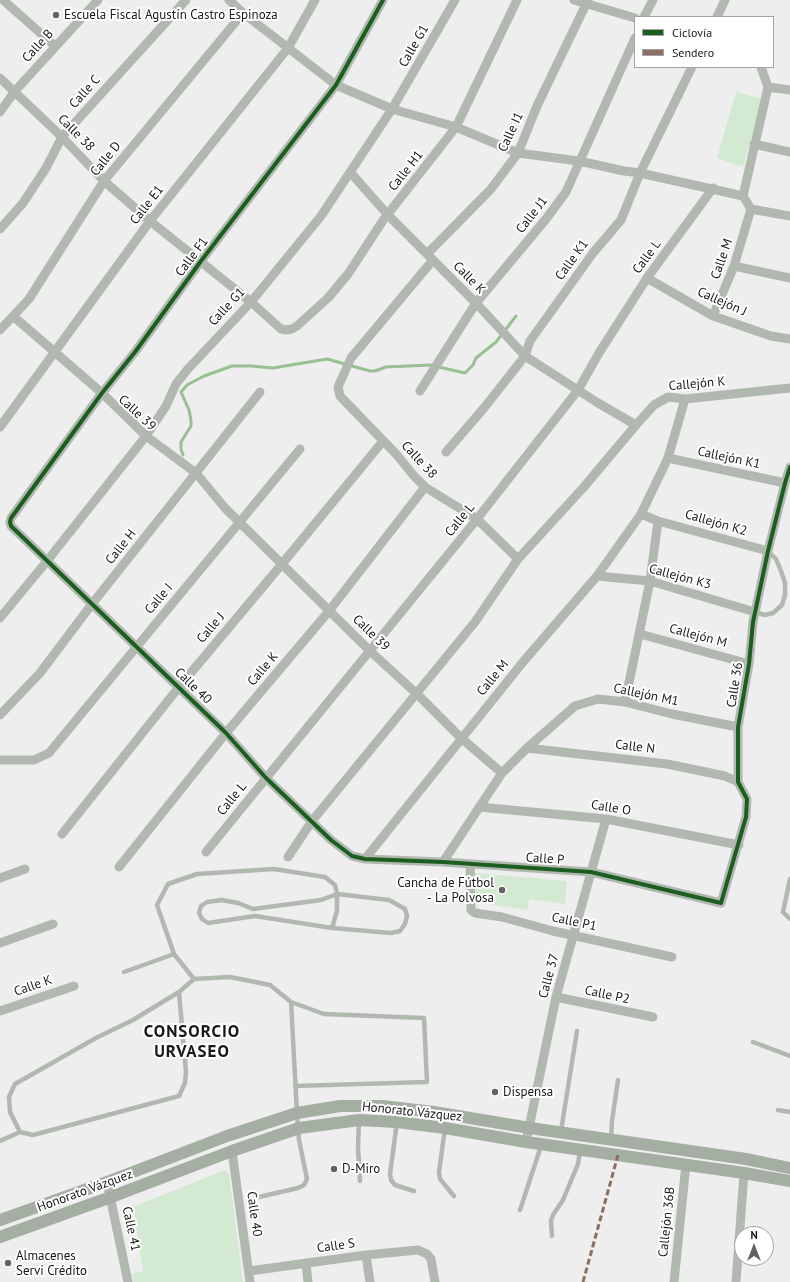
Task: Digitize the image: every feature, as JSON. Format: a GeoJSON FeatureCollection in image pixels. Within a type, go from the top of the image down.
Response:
{"type":"FeatureCollection","features":[{"type":"Feature","properties":{"kind":"street"},"geometry":{"type":"LineString","coordinates":[[3,0],[55,46]]}},
{"type":"Feature","properties":{"kind":"street","name":"Calle B"},"geometry":{"type":"LineString","coordinates":[[0,112],[15,91],[98,0]]}},
{"type":"Feature","properties":{"kind":"street","name":"Calle C"},"geometry":{"type":"LineString","coordinates":[[0,229],[23,203],[46,168],[62,137],[186,0]]}},
{"type":"Feature","properties":{"kind":"street"},"geometry":{"type":"LineString","coordinates":[[229,0],[240,7],[288,48],[336,85],[392,109],[456,127],[518,153],[579,161],[624,171],[640,172],[713,188],[743,196],[751,209],[790,216]]}},
{"type":"Feature","properties":{"kind":"street","name":"Calle E1"},"geometry":{"type":"LineString","coordinates":[[0,427],[150,221],[288,48],[315,0]]}},
{"type":"Feature","properties":{"kind":"street","name":"Calle F1"},"geometry":{"type":"LineString","coordinates":[[10,522],[11,518],[102,393],[136,352],[201,261],[336,85],[383,0]]}},
{"type":"Feature","properties":{"kind":"street","name":"Calle G1"},"geometry":{"type":"LineString","coordinates":[[0,618],[146,436],[166,406],[176,384],[187,370],[251,302],[321,216],[392,109],[455,0]]}},
{"type":"Feature","properties":{"kind":"street","name":"Calle H1"},"geometry":{"type":"LineString","coordinates":[[281,329],[292,329],[297,326],[328,298],[348,274],[388,215],[456,127],[517,0]]}},
{"type":"Feature","properties":{"kind":"street"},"geometry":{"type":"LineString","coordinates":[[574,0],[587,2],[634,18]]}},
{"type":"Feature","properties":{"kind":"street"},"geometry":{"type":"LineString","coordinates":[[645,16],[653,0]]}},
{"type":"Feature","properties":{"kind":"street"},"geometry":{"type":"LineString","coordinates":[[717,16],[725,0]]}},
{"type":"Feature","properties":{"kind":"street","name":"Calle I1"},"geometry":{"type":"LineString","coordinates":[[351,358],[430,257],[491,189],[518,153],[537,106],[587,2]]}},
{"type":"Feature","properties":{"kind":"street","name":"Calle D"},"geometry":{"type":"LineString","coordinates":[[0,330],[28,299],[104,181],[240,7]]}},
{"type":"Feature","properties":{"kind":"street","name":"Calle J1"},"geometry":{"type":"LineString","coordinates":[[420,391],[476,304],[546,219],[566,192],[634,40]]}},
{"type":"Feature","properties":{"kind":"street","name":"Calle K1"},"geometry":{"type":"LineString","coordinates":[[446,452],[484,408],[525,356],[530,341],[593,253],[621,220],[640,172],[692,68]]}},
{"type":"Feature","properties":{"kind":"street"},"geometry":{"type":"LineString","coordinates":[[743,196],[768,87],[761,68]]}},
{"type":"Feature","properties":{"kind":"street","name":"Calle 38"},"geometry":{"type":"LineString","coordinates":[[0,78],[62,137],[104,181],[150,221],[251,302],[281,329]]}},
{"type":"Feature","properties":{"kind":"street"},"geometry":{"type":"LineString","coordinates":[[768,87],[790,90]]}},
{"type":"Feature","properties":{"kind":"street"},"geometry":{"type":"LineString","coordinates":[[754,144],[790,152]]}},
{"type":"Feature","properties":{"kind":"street","name":"Calle K"},"geometry":{"type":"LineString","coordinates":[[350,172],[388,215],[525,356],[578,390]]}},
{"type":"Feature","properties":{"kind":"street","name":"Calle L"},"geometry":{"type":"LineString","coordinates":[[206,852],[478,519],[578,390],[599,353],[647,278],[713,188]]}},
{"type":"Feature","properties":{"kind":"street","name":"Calle M"},"geometry":{"type":"LineString","coordinates":[[713,316],[734,266],[751,209]]}},
{"type":"Feature","properties":{"kind":"street"},"geometry":{"type":"LineString","coordinates":[[734,266],[790,278]]}},
{"type":"Feature","properties":{"kind":"street","name":"Callejón J"},"geometry":{"type":"LineString","coordinates":[[647,278],[713,316],[771,336],[790,339]]}},
{"type":"Feature","properties":{"kind":"street","name":"Calle 39"},"geometry":{"type":"LineString","coordinates":[[13,316],[102,393],[146,436],[196,473],[225,508],[329,611],[417,694],[461,738],[502,773]]}},
{"type":"Feature","properties":{"kind":"street","name":"Calle 38"},"geometry":{"type":"LineString","coordinates":[[351,358],[338,387],[340,396],[425,487],[478,519],[518,559]]}},
{"type":"Feature","properties":{"kind":"street","name":"Callejón K"},"geometry":{"type":"LineString","coordinates":[[288,857],[312,821],[475,622],[518,559],[583,488],[654,405],[668,397],[685,399],[790,388]]}},
{"type":"Feature","properties":{"kind":"street"},"geometry":{"type":"LineString","coordinates":[[578,390],[636,425]]}},
{"type":"Feature","properties":{"kind":"street","name":"Calle H"},"geometry":{"type":"LineString","coordinates":[[0,715],[40,672],[260,392]]}},
{"type":"Feature","properties":{"kind":"street","name":"Calle M"},"geometry":{"type":"LineString","coordinates":[[365,859],[523,662],[596,576],[641,514],[668,458],[685,399]]}},
{"type":"Feature","properties":{"kind":"street","name":"Calle J"},"geometry":{"type":"LineString","coordinates":[[62,834],[179,687],[383,441]]}},
{"type":"Feature","properties":{"kind":"street","name":"Calle I"},"geometry":{"type":"LineString","coordinates":[[0,760],[34,760],[49,753],[300,449]]}},
{"type":"Feature","properties":{"kind":"street","name":"Callejón K1"},"geometry":{"type":"LineString","coordinates":[[668,458],[785,483]]}},
{"type":"Feature","properties":{"kind":"street","name":"Calle 36"},"geometry":{"type":"LineString","coordinates":[[721,903],[739,845],[746,816],[747,799],[738,782],[738,727],[749,664],[755,612],[768,551],[790,468]]}},
{"type":"Feature","properties":{"kind":"street","name":"Calle K"},"geometry":{"type":"LineString","coordinates":[[119,867],[226,733],[329,611],[425,487]]}},
{"type":"Feature","properties":{"kind":"street"},"geometry":{"type":"LineString","coordinates":[[625,702],[650,581],[658,521],[641,514]]}},
{"type":"Feature","properties":{"kind":"street","name":"Callejón K2"},"geometry":{"type":"LineString","coordinates":[[658,521],[768,551]]}},
{"type":"Feature","properties":{"kind":"street","name":"Calle 40"},"geometry":{"type":"LineString","coordinates":[[10,522],[11,526],[226,733],[266,778],[331,840],[352,856],[365,859]]}},
{"type":"Feature","properties":{"kind":"street","name":"Callejón K3"},"geometry":{"type":"LineString","coordinates":[[596,576],[650,581],[755,612]]}},
{"type":"Feature","properties":{"kind":"street","name":"Callejón M"},"geometry":{"type":"LineString","coordinates":[[640,634],[749,664]]}},
{"type":"Feature","properties":{"kind":"street","name":"Callejón M1"},"geometry":{"type":"LineString","coordinates":[[443,862],[478,807],[502,773],[526,748],[575,706],[598,699],[625,702],[672,714],[738,727]]}},
{"type":"Feature","properties":{"kind":"street","name":"Calle N"},"geometry":{"type":"LineString","coordinates":[[526,748],[667,764],[725,776],[738,782]]}},
{"type":"Feature","properties":{"kind":"street","name":"Calle O"},"geometry":{"type":"LineString","coordinates":[[478,807],[606,819],[739,845]]}},
{"type":"Feature","properties":{"kind":"street","name":"Calle 37"},"geometry":{"type":"LineString","coordinates":[[526,1142],[556,997],[606,819]]}},
{"type":"Feature","properties":{"kind":"street","name":"Calle P"},"geometry":{"type":"LineString","coordinates":[[365,859],[443,862],[591,872],[721,903]]}},
{"type":"Feature","properties":{"kind":"street","name":"Calle P1"},"geometry":{"type":"LineString","coordinates":[[470,864],[471,910],[475,913],[502,917],[552,931],[672,958]]}},
{"type":"Feature","properties":{"kind":"street"},"geometry":{"type":"LineString","coordinates":[[0,878],[25,869]]}},
{"type":"Feature","properties":{"kind":"street"},"geometry":{"type":"LineString","coordinates":[[0,943],[53,924]]}},
{"type":"Feature","properties":{"kind":"street","name":"Calle K"},"geometry":{"type":"LineString","coordinates":[[0,1011],[74,986]]}},
{"type":"Feature","properties":{"kind":"street","name":"Calle P2"},"geometry":{"type":"LineString","coordinates":[[556,997],[653,1017]]}},
{"type":"Feature","properties":{"kind":"street","name":"Honorato Vázquez"},"geometry":{"type":"LineString","coordinates":[[0,1220],[227,1136],[297,1113],[340,1106],[382,1106],[434,1112],[560,1133],[746,1159],[790,1168]]}},
{"type":"Feature","properties":{"kind":"street","name":"Honorato Vázquez"},"geometry":{"type":"LineString","coordinates":[[2,1232],[111,1197],[232,1151],[299,1128],[359,1120],[397,1122],[445,1128],[526,1142],[681,1163],[790,1181]]}},
{"type":"Feature","properties":{"kind":"street"},"geometry":{"type":"LineString","coordinates":[[680,1149],[681,1163]]}},
{"type":"Feature","properties":{"kind":"street","name":"Calle 40"},"geometry":{"type":"LineString","coordinates":[[232,1151],[250,1282]]}},
{"type":"Feature","properties":{"kind":"street","name":"Callejón 36B"},"geometry":{"type":"LineString","coordinates":[[674,1282],[681,1163]]}},
{"type":"Feature","properties":{"kind":"street"},"geometry":{"type":"LineString","coordinates":[[736,1282],[744,1173]]}},
{"type":"Feature","properties":{"kind":"street","name":"Calle 41"},"geometry":{"type":"LineString","coordinates":[[106,1182],[111,1197],[128,1282]]}},
{"type":"Feature","properties":{"kind":"street","name":"Calle S"},"geometry":{"type":"LineString","coordinates":[[249,1271],[366,1255],[418,1250],[427,1254],[431,1259],[435,1282]]}},
{"type":"Feature","properties":{"kind":"street"},"geometry":{"type":"LineString","coordinates":[[366,1255],[370,1282]]}},
{"type":"Feature","properties":{"kind":"street"},"geometry":{"type":"LineString","coordinates":[[306,1264],[308,1282]]}},
{"type":"Feature","properties":{"kind":"lane"},"geometry":{"type":"LineString","coordinates":[[755,612],[765,615],[773,613],[782,605],[785,595],[785,583],[781,571],[776,559],[768,551]]}},
{"type":"Feature","properties":{"kind":"lane"},"geometry":{"type":"LineString","coordinates":[[194,979],[174,954],[157,905],[168,884],[197,874],[274,869],[325,877],[335,886],[337,894],[337,911],[332,928]]}},
{"type":"Feature","properties":{"kind":"lane"},"geometry":{"type":"LineString","coordinates":[[790,879],[783,912],[790,919]]}},
{"type":"Feature","properties":{"kind":"lane"},"geometry":{"type":"LineString","coordinates":[[337,894],[389,900],[405,909],[407,916],[405,924],[400,931],[391,933],[332,928],[255,916],[208,922],[202,919],[199,913],[201,906],[206,902],[222,900],[238,903],[253,909],[321,900],[337,894]]}},
{"type":"Feature","properties":{"kind":"lane"},"geometry":{"type":"LineString","coordinates":[[124,972],[174,954]]}},
{"type":"Feature","properties":{"kind":"lane"},"geometry":{"type":"LineString","coordinates":[[20,1132],[10,1112],[9,1097],[15,1084],[96,1038],[133,1020],[179,992],[194,979],[230,977],[270,985],[291,1002],[324,1014],[424,1018],[427,1082],[295,1086]]}},
{"type":"Feature","properties":{"kind":"lane"},"geometry":{"type":"LineString","coordinates":[[0,1141],[20,1132],[33,1135],[179,1096],[185,1083],[186,1072],[179,992]]}},
{"type":"Feature","properties":{"kind":"lane"},"geometry":{"type":"LineString","coordinates":[[259,1197],[298,1188],[304,1185],[307,1179],[299,1140],[291,1002]]}},
{"type":"Feature","properties":{"kind":"lane"},"geometry":{"type":"LineString","coordinates":[[560,1133],[577,1031]]}},
{"type":"Feature","properties":{"kind":"lane"},"geometry":{"type":"LineString","coordinates":[[753,1042],[790,1056]]}},
{"type":"Feature","properties":{"kind":"lane"},"geometry":{"type":"LineString","coordinates":[[611,1140],[612,1121],[618,1080]]}},
{"type":"Feature","properties":{"kind":"lane"},"geometry":{"type":"LineString","coordinates":[[778,1110],[790,1112]]}},
{"type":"Feature","properties":{"kind":"lane"},"geometry":{"type":"LineString","coordinates":[[359,1120],[358,1148],[360,1181]]}},
{"type":"Feature","properties":{"kind":"lane"},"geometry":{"type":"LineString","coordinates":[[397,1122],[390,1174],[391,1180],[395,1185],[414,1191]]}},
{"type":"Feature","properties":{"kind":"lane"},"geometry":{"type":"LineString","coordinates":[[445,1128],[439,1172],[440,1179],[454,1196]]}},
{"type":"Feature","properties":{"kind":"lane"},"geometry":{"type":"LineString","coordinates":[[520,1210],[542,1144]]}},
{"type":"Feature","properties":{"kind":"lane"},"geometry":{"type":"LineString","coordinates":[[552,1236],[551,1221],[553,1215],[563,1200],[578,1164],[581,1149]]}},
{"type":"Feature","properties":{"kind":"green space"},"geometry":{"type":"Polygon","coordinates":[[[736,92],[762,99],[743,167],[717,158],[736,92]]]}},
{"type":"Feature","properties":{"kind":"green space"},"geometry":{"type":"Polygon","coordinates":[[[475,873],[567,881],[565,904],[529,899],[528,910],[475,902],[475,873]]]}},
{"type":"Feature","properties":{"kind":"green space"},"geometry":{"type":"Polygon","coordinates":[[[225,1170],[229,1174],[243,1282],[134,1282],[132,1274],[143,1271],[133,1207],[225,1170]]]}},
{"type":"Feature","properties":{"kind":"waterway"},"geometry":{"type":"LineString","coordinates":[[183,455],[181,442],[191,426],[191,420],[189,410],[181,392],[187,385],[204,376],[232,366],[273,368],[327,359],[370,371],[375,371],[386,367],[430,365],[465,373],[473,365],[476,358],[496,342],[516,316]]}},
{"type":"Feature","properties":{"kind":"marked path"},"geometry":{"type":"LineString","coordinates":[[583,1282],[618,1155]]}},
{"type":"Feature","properties":{"kind":"cycle path"},"geometry":{"type":"LineString","coordinates":[[383,0],[336,85],[201,261],[135,352],[102,393],[11,518],[11,526],[226,733],[266,778],[331,840],[352,856],[365,859],[443,862],[591,872],[721,903],[746,817],[747,799],[738,782],[738,727],[749,664],[753,622],[768,551],[790,467]]}},
{"type":"Feature","properties":{"kind":"place","name":"Escuela Fiscal Agustín Castro Espinoza"},"geometry":{"type":"Point","coordinates":[56,15]}},
{"type":"Feature","properties":{"kind":"place","name":"Cancha de Fútbol - La Polvosa"},"geometry":{"type":"Point","coordinates":[502,890]}},
{"type":"Feature","properties":{"kind":"place","name":"Dispensa"},"geometry":{"type":"Point","coordinates":[495,1092]}},
{"type":"Feature","properties":{"kind":"place","name":"D-Miro"},"geometry":{"type":"Point","coordinates":[334,1169]}},
{"type":"Feature","properties":{"kind":"place","name":"Almacenes Servi Crédito"},"geometry":{"type":"Point","coordinates":[8,1263]}},
{"type":"Feature","properties":{"kind":"district","name":"CONSORCIO URVASEO"},"geometry":{"type":"Point","coordinates":[192,1042]}}]}
